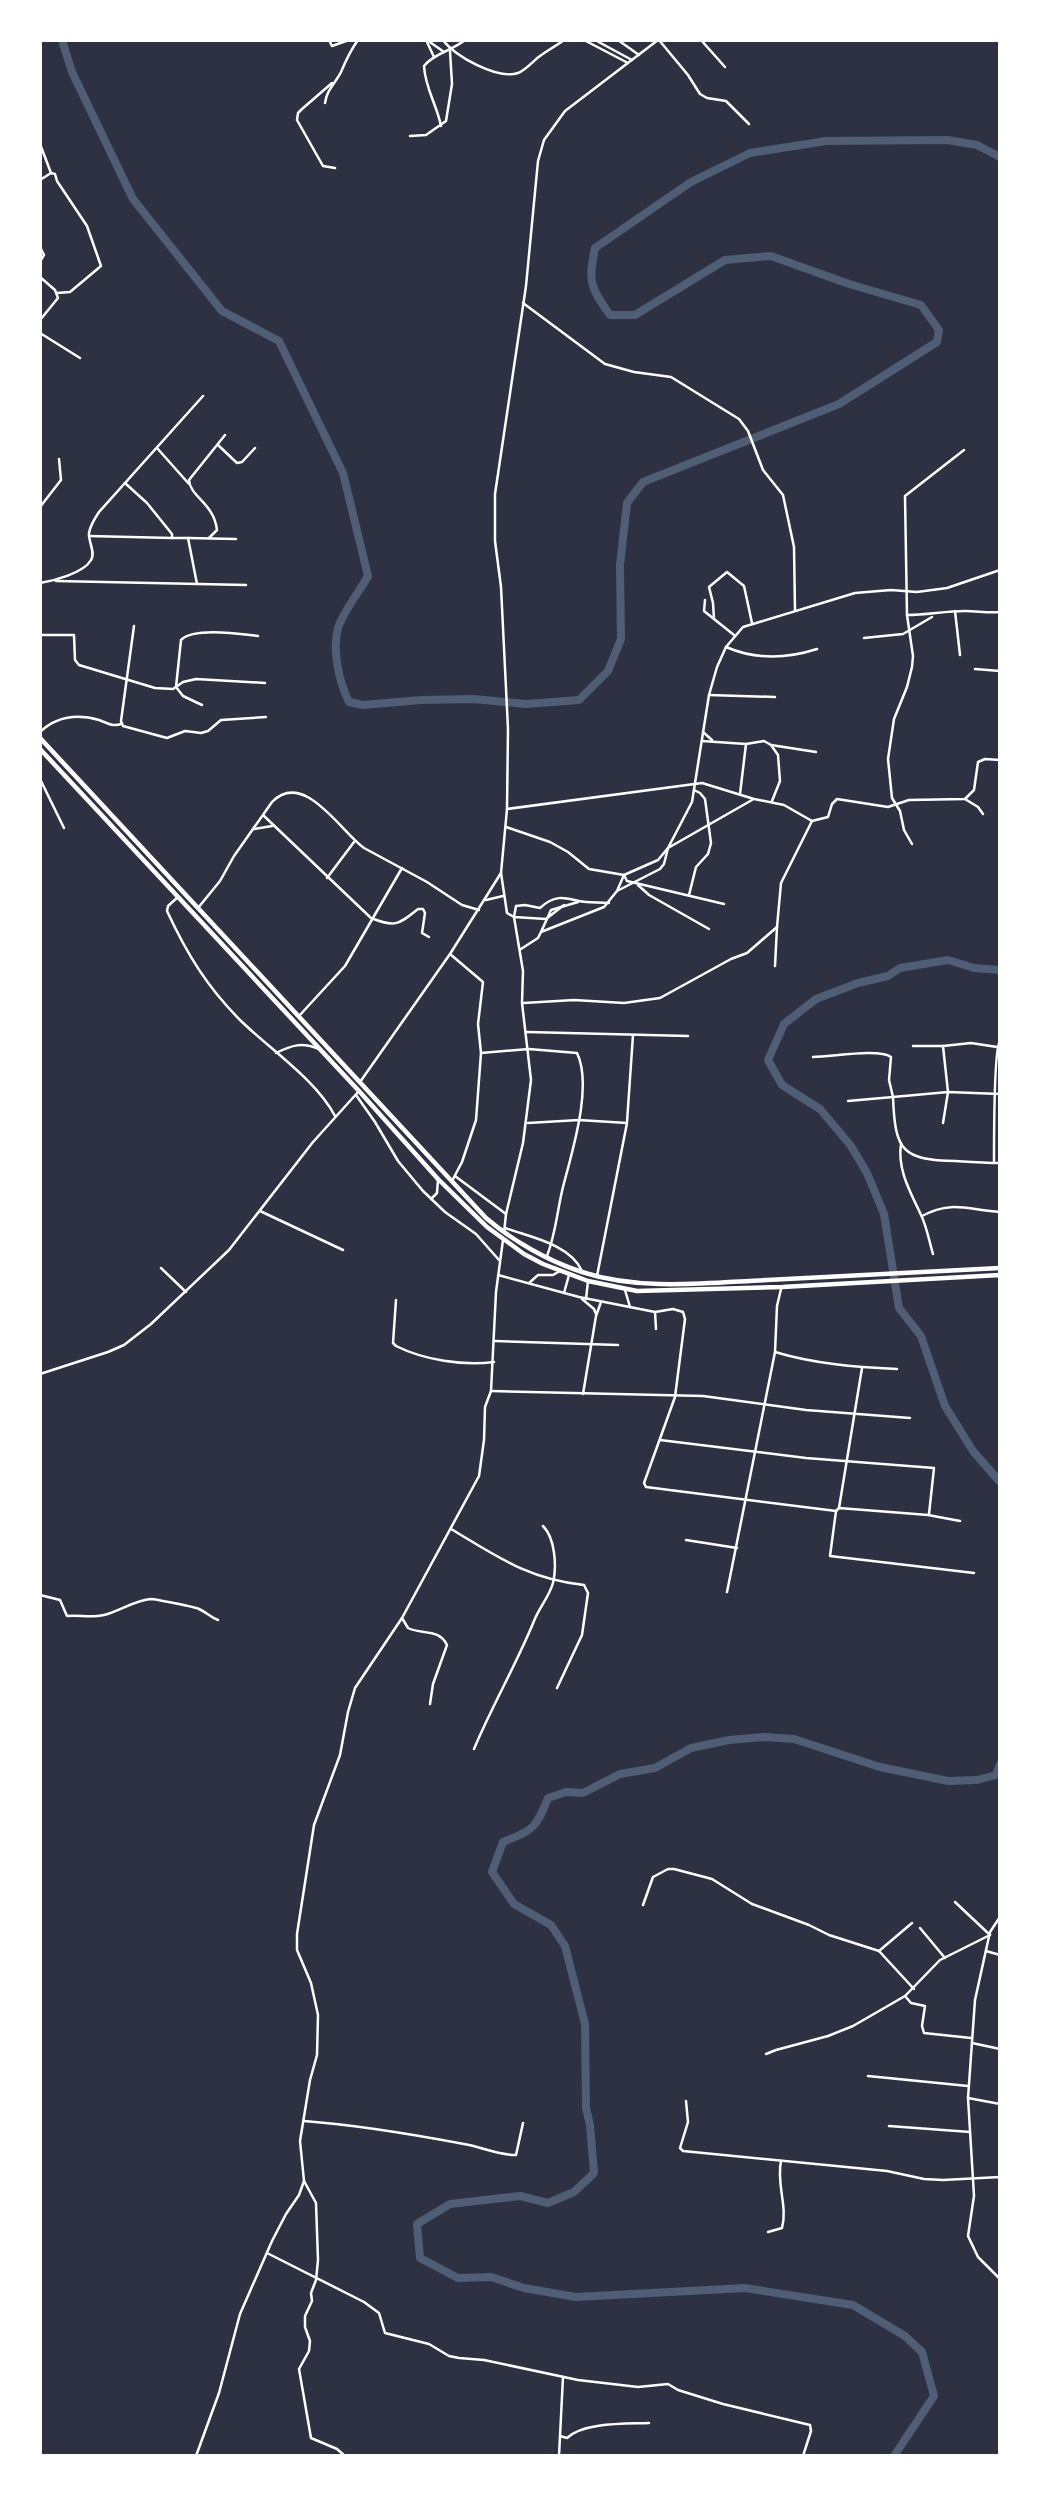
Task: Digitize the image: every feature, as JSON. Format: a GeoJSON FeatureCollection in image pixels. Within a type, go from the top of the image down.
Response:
{"type":"FeatureCollection","features":[{"type":"Feature","properties":{"kind":"highway"},"geometry":{"type":"LineString","coordinates":[[40,738],[360,1082],[453,1178],[486,1217],[546,1257],[597,1276],[639,1283],[668,1284],[1000,1268]]}},
{"type":"Feature","properties":{"kind":"highway"},"geometry":{"type":"LineString","coordinates":[[40,749],[476,1218],[503,1240],[544,1264],[588,1281],[645,1291],[782,1287],[1000,1275]]}},
{"type":"Feature","properties":{"kind":"street"},"geometry":{"type":"LineString","coordinates":[[329,40],[331,46],[349,40]]}},
{"type":"Feature","properties":{"kind":"street"},"geometry":{"type":"LineString","coordinates":[[335,168],[323,166],[299,125],[297,116],[338,77],[348,52],[358,40]]}},
{"type":"Feature","properties":{"kind":"street"},"geometry":{"type":"LineString","coordinates":[[427,40],[446,53]]}},
{"type":"Feature","properties":{"kind":"street"},"geometry":{"type":"LineString","coordinates":[[427,40],[434,57]]}},
{"type":"Feature","properties":{"kind":"street"},"geometry":{"type":"LineString","coordinates":[[410,136],[426,135],[440,126],[448,115],[452,91],[450,51],[443,40]]}},
{"type":"Feature","properties":{"kind":"street"},"geometry":{"type":"LineString","coordinates":[[440,126],[433,99],[427,88],[425,64],[465,40]]}},
{"type":"Feature","properties":{"kind":"street"},"geometry":{"type":"LineString","coordinates":[[450,51],[476,64],[514,74],[564,40]]}},
{"type":"Feature","properties":{"kind":"street"},"geometry":{"type":"LineString","coordinates":[[584,40],[628,63]]}},
{"type":"Feature","properties":{"kind":"street"},"geometry":{"type":"LineString","coordinates":[[595,40],[632,60]]}},
{"type":"Feature","properties":{"kind":"street"},"geometry":{"type":"LineString","coordinates":[[618,40],[639,54]]}},
{"type":"Feature","properties":{"kind":"street"},"geometry":{"type":"LineString","coordinates":[[564,905],[546,919],[507,915],[501,873],[507,808],[508,729],[501,587],[495,541],[495,494],[523,303],[538,161],[544,140],[565,111],[659,40],[700,94],[707,99],[726,101],[749,124]]}},
{"type":"Feature","properties":{"kind":"street"},"geometry":{"type":"LineString","coordinates":[[701,40],[725,67]]}},
{"type":"Feature","properties":{"kind":"street"},"geometry":{"type":"LineString","coordinates":[[325,103],[332,83]]}},
{"type":"Feature","properties":{"kind":"street"},"geometry":{"type":"LineString","coordinates":[[40,144],[51,173],[55,174],[87,226],[101,266],[70,292],[57,293]]}},
{"type":"Feature","properties":{"kind":"street"},"geometry":{"type":"LineString","coordinates":[[40,180],[51,173]]}},
{"type":"Feature","properties":{"kind":"street"},"geometry":{"type":"LineString","coordinates":[[40,247],[44,254],[40,262]]}},
{"type":"Feature","properties":{"kind":"street"},"geometry":{"type":"LineString","coordinates":[[40,277],[57,293],[58,298],[40,320]]}},
{"type":"Feature","properties":{"kind":"street"},"geometry":{"type":"LineString","coordinates":[[523,303],[605,364],[634,372],[671,377],[738,419],[748,431],[762,470],[783,495],[790,524],[795,567],[795,610]]}},
{"type":"Feature","properties":{"kind":"street"},"geometry":{"type":"LineString","coordinates":[[40,333],[80,358]]}},
{"type":"Feature","properties":{"kind":"street"},"geometry":{"type":"LineString","coordinates":[[53,581],[71,574],[92,560],[90,529],[99,513],[203,396]]}},
{"type":"Feature","properties":{"kind":"street"},"geometry":{"type":"LineString","coordinates":[[189,484],[189,480],[225,435]]}},
{"type":"Feature","properties":{"kind":"street"},"geometry":{"type":"LineString","coordinates":[[218,445],[237,463],[242,462],[255,448]]}},
{"type":"Feature","properties":{"kind":"street"},"geometry":{"type":"LineString","coordinates":[[157,448],[212,511],[217,530],[209,538]]}},
{"type":"Feature","properties":{"kind":"street"},"geometry":{"type":"LineString","coordinates":[[912,844],[890,792],[888,759],[894,719],[912,667],[907,615],[905,496],[964,450]]}},
{"type":"Feature","properties":{"kind":"street"},"geometry":{"type":"LineString","coordinates":[[40,507],[61,480],[59,459]]}},
{"type":"Feature","properties":{"kind":"street"},"geometry":{"type":"LineString","coordinates":[[125,483],[147,503],[172,534],[172,538]]}},
{"type":"Feature","properties":{"kind":"street"},"geometry":{"type":"LineString","coordinates":[[89,536],[236,539]]}},
{"type":"Feature","properties":{"kind":"street"},"geometry":{"type":"LineString","coordinates":[[188,538],[197,584]]}},
{"type":"Feature","properties":{"kind":"street"},"geometry":{"type":"LineString","coordinates":[[617,891],[663,866],[668,849],[687,813],[694,788],[709,695],[726,647],[743,627],[855,593],[947,588],[1000,570]]}},
{"type":"Feature","properties":{"kind":"street"},"geometry":{"type":"LineString","coordinates":[[714,619],[709,587],[727,572],[744,586],[752,623]]}},
{"type":"Feature","properties":{"kind":"street"},"geometry":{"type":"LineString","coordinates":[[71,574],[72,582]]}},
{"type":"Feature","properties":{"kind":"street"},"geometry":{"type":"LineString","coordinates":[[40,583],[53,581],[246,585]]}},
{"type":"Feature","properties":{"kind":"street"},"geometry":{"type":"LineString","coordinates":[[705,600],[704,611],[734,635]]}},
{"type":"Feature","properties":{"kind":"street"},"geometry":{"type":"LineString","coordinates":[[907,615],[933,615],[955,611],[1000,612]]}},
{"type":"Feature","properties":{"kind":"street"},"geometry":{"type":"LineString","coordinates":[[955,611],[960,655]]}},
{"type":"Feature","properties":{"kind":"street"},"geometry":{"type":"LineString","coordinates":[[863,638],[903,634],[933,615]]}},
{"type":"Feature","properties":{"kind":"street"},"geometry":{"type":"LineString","coordinates":[[121,724],[134,626]]}},
{"type":"Feature","properties":{"kind":"street"},"geometry":{"type":"LineString","coordinates":[[202,705],[183,696],[176,687],[180,645],[184,636],[211,633],[258,636]]}},
{"type":"Feature","properties":{"kind":"street"},"geometry":{"type":"LineString","coordinates":[[40,635],[74,635],[75,660],[79,665],[155,688],[169,690],[196,679],[265,682]]}},
{"type":"Feature","properties":{"kind":"street"},"geometry":{"type":"LineString","coordinates":[[726,647],[763,657],[787,656],[817,649]]}},
{"type":"Feature","properties":{"kind":"street"},"geometry":{"type":"LineString","coordinates":[[975,669],[1000,671]]}},
{"type":"Feature","properties":{"kind":"street"},"geometry":{"type":"LineString","coordinates":[[709,695],[775,697]]}},
{"type":"Feature","properties":{"kind":"street"},"geometry":{"type":"LineString","coordinates":[[40,732],[68,716],[84,716],[167,738],[185,731],[208,731],[221,720],[266,717]]}},
{"type":"Feature","properties":{"kind":"street"},"geometry":{"type":"LineString","coordinates":[[703,732],[712,740]]}},
{"type":"Feature","properties":{"kind":"street"},"geometry":{"type":"LineString","coordinates":[[702,741],[747,744],[760,740],[816,752]]}},
{"type":"Feature","properties":{"kind":"street"},"geometry":{"type":"LineString","coordinates":[[740,794],[747,744]]}},
{"type":"Feature","properties":{"kind":"street"},"geometry":{"type":"LineString","coordinates":[[771,744],[780,760],[780,781],[772,801]]}},
{"type":"Feature","properties":{"kind":"street"},"geometry":{"type":"LineString","coordinates":[[965,799],[974,790],[978,762],[985,759],[1000,760]]}},
{"type":"Feature","properties":{"kind":"street"},"geometry":{"type":"LineString","coordinates":[[40,779],[64,828]]}},
{"type":"Feature","properties":{"kind":"street"},"geometry":{"type":"LineString","coordinates":[[507,808],[694,788],[702,783],[754,799],[772,801],[795,810],[812,821],[828,817],[832,804],[837,799],[888,807],[909,800],[965,799],[978,807],[983,814]]}},
{"type":"Feature","properties":{"kind":"street"},"geometry":{"type":"LineString","coordinates":[[689,895],[696,867],[710,848],[705,799],[694,788]]}},
{"type":"Feature","properties":{"kind":"street"},"geometry":{"type":"LineString","coordinates":[[198,908],[220,881],[234,856],[278,796],[298,794],[321,807],[354,842],[374,855],[402,867],[462,905],[479,910]]}},
{"type":"Feature","properties":{"kind":"street"},"geometry":{"type":"LineString","coordinates":[[506,827],[550,842],[589,869],[624,875],[658,860],[668,849],[754,799]]}},
{"type":"Feature","properties":{"kind":"street"},"geometry":{"type":"LineString","coordinates":[[264,816],[371,918],[387,924],[396,923],[408,919],[418,909],[423,909],[425,913],[422,933],[429,937]]}},
{"type":"Feature","properties":{"kind":"street"},"geometry":{"type":"LineString","coordinates":[[775,966],[781,883],[812,821]]}},
{"type":"Feature","properties":{"kind":"street"},"geometry":{"type":"LineString","coordinates":[[254,829],[274,825]]}},
{"type":"Feature","properties":{"kind":"street"},"geometry":{"type":"LineString","coordinates":[[327,878],[354,842]]}},
{"type":"Feature","properties":{"kind":"street"},"geometry":{"type":"LineString","coordinates":[[299,1016],[345,966],[402,867]]}},
{"type":"Feature","properties":{"kind":"street"},"geometry":{"type":"LineString","coordinates":[[634,871],[646,875]]}},
{"type":"Feature","properties":{"kind":"street"},"geometry":{"type":"LineString","coordinates":[[360,1082],[450,954],[501,873]]}},
{"type":"Feature","properties":{"kind":"street"},"geometry":{"type":"LineString","coordinates":[[624,875],[627,881],[638,885],[649,895],[709,929]]}},
{"type":"Feature","properties":{"kind":"street"},"geometry":{"type":"LineString","coordinates":[[541,932],[604,907],[617,891],[624,875]]}},
{"type":"Feature","properties":{"kind":"street"},"geometry":{"type":"LineString","coordinates":[[638,885],[724,904]]}},
{"type":"Feature","properties":{"kind":"street"},"geometry":{"type":"LineString","coordinates":[[485,900],[503,896]]}},
{"type":"Feature","properties":{"kind":"street"},"geometry":{"type":"LineString","coordinates":[[178,897],[167,911],[206,983],[240,1020],[309,1083],[336,1117]]}},
{"type":"Feature","properties":{"kind":"street"},"geometry":{"type":"LineString","coordinates":[[540,908],[549,901],[564,897],[609,903]]}},
{"type":"Feature","properties":{"kind":"street"},"geometry":{"type":"LineString","coordinates":[[580,901],[551,909],[516,906],[514,917],[523,971],[522,1003],[531,1080],[526,1123],[504,1230],[551,1245],[574,1258],[583,1272]]}},
{"type":"Feature","properties":{"kind":"street"},"geometry":{"type":"LineString","coordinates":[[520,949],[538,938],[551,909]]}},
{"type":"Feature","properties":{"kind":"street"},"geometry":{"type":"LineString","coordinates":[[522,1003],[574,1000],[624,1003],[660,998],[747,953],[777,927]]}},
{"type":"Feature","properties":{"kind":"street"},"geometry":{"type":"LineString","coordinates":[[450,954],[483,982],[478,1024],[481,1053],[475,1120],[462,1162],[453,1178],[506,1214]]}},
{"type":"Feature","properties":{"kind":"street"},"geometry":{"type":"LineString","coordinates":[[527,1032],[688,1036]]}},
{"type":"Feature","properties":{"kind":"street"},"geometry":{"type":"LineString","coordinates":[[597,1276],[626,1123],[633,1035]]}},
{"type":"Feature","properties":{"kind":"street"},"geometry":{"type":"LineString","coordinates":[[993,1163],[998,1094],[995,1073],[1000,1041]]}},
{"type":"Feature","properties":{"kind":"street"},"geometry":{"type":"LineString","coordinates":[[913,1046],[971,1043],[997,1047]]}},
{"type":"Feature","properties":{"kind":"street"},"geometry":{"type":"LineString","coordinates":[[276,1053],[303,1044],[319,1049]]}},
{"type":"Feature","properties":{"kind":"street"},"geometry":{"type":"LineString","coordinates":[[943,1046],[948,1092],[943,1123]]}},
{"type":"Feature","properties":{"kind":"street"},"geometry":{"type":"LineString","coordinates":[[481,1053],[528,1049],[574,1052],[579,1055],[582,1096],[579,1120],[546,1257]]}},
{"type":"Feature","properties":{"kind":"street"},"geometry":{"type":"LineString","coordinates":[[813,1057],[887,1054],[892,1059],[889,1080],[896,1134],[912,1155],[924,1159],[1000,1163]]}},
{"type":"Feature","properties":{"kind":"street"},"geometry":{"type":"LineString","coordinates":[[40,1374],[124,1345],[151,1324],[229,1250],[357,1092],[398,1161],[431,1199],[476,1234],[499,1260]]}},
{"type":"Feature","properties":{"kind":"street"},"geometry":{"type":"LineString","coordinates":[[848,1101],[948,1092],[998,1094]]}},
{"type":"Feature","properties":{"kind":"street"},"geometry":{"type":"LineString","coordinates":[[526,1123],[579,1120],[626,1123]]}},
{"type":"Feature","properties":{"kind":"street"},"geometry":{"type":"LineString","coordinates":[[901,1144],[902,1171],[914,1204],[922,1216],[933,1254]]}},
{"type":"Feature","properties":{"kind":"street"},"geometry":{"type":"LineString","coordinates":[[431,1199],[437,1193],[438,1179]]}},
{"type":"Feature","properties":{"kind":"street"},"geometry":{"type":"LineString","coordinates":[[922,1216],[937,1208],[954,1206],[1000,1212]]}},
{"type":"Feature","properties":{"kind":"street"},"geometry":{"type":"LineString","coordinates":[[260,1211],[343,1250]]}},
{"type":"Feature","properties":{"kind":"street"},"geometry":{"type":"LineString","coordinates":[[345,2456],[337,2449],[311,2438],[299,2369],[309,2351],[310,2341],[305,2327],[305,2316],[312,2301],[311,2293],[316,2280],[318,2260],[316,2203],[304,2181],[300,2141],[317,2054],[317,2015],[311,1983],[297,1950],[297,1934],[310,1843],[317,1815],[340,1755],[355,1688],[402,1618],[479,1476],[484,1449],[485,1408],[491,1391],[494,1362],[499,1260],[503,1240]]}},
{"type":"Feature","properties":{"kind":"street"},"geometry":{"type":"LineString","coordinates":[[529,1283],[538,1275],[544,1264]]}},
{"type":"Feature","properties":{"kind":"street"},"geometry":{"type":"LineString","coordinates":[[161,1268],[186,1292]]}},
{"type":"Feature","properties":{"kind":"street"},"geometry":{"type":"LineString","coordinates":[[538,1275],[552,1275],[560,1271]]}},
{"type":"Feature","properties":{"kind":"street"},"geometry":{"type":"LineString","coordinates":[[498,1275],[586,1299],[655,1312],[673,1309],[683,1312],[685,1319],[675,1397],[644,1483],[646,1487],[745,1498],[808,1509],[928,1515],[960,1521]]}},
{"type":"Feature","properties":{"kind":"street"},"geometry":{"type":"LineString","coordinates":[[564,1293],[569,1275]]}},
{"type":"Feature","properties":{"kind":"street"},"geometry":{"type":"LineString","coordinates":[[586,1299],[588,1281]]}},
{"type":"Feature","properties":{"kind":"street"},"geometry":{"type":"LineString","coordinates":[[727,1592],[775,1352],[777,1306],[782,1287]]}},
{"type":"Feature","properties":{"kind":"street"},"geometry":{"type":"LineString","coordinates":[[625,1289],[630,1307]]}},
{"type":"Feature","properties":{"kind":"street"},"geometry":{"type":"LineString","coordinates":[[579,1297],[594,1309],[596,1316]]}},
{"type":"Feature","properties":{"kind":"street"},"geometry":{"type":"LineString","coordinates":[[396,1300],[393,1343],[396,1346],[430,1358],[475,1363],[494,1362]]}},
{"type":"Feature","properties":{"kind":"street"},"geometry":{"type":"LineString","coordinates":[[583,1395],[596,1316],[601,1302]]}},
{"type":"Feature","properties":{"kind":"street"},"geometry":{"type":"LineString","coordinates":[[655,1312],[656,1329]]}},
{"type":"Feature","properties":{"kind":"street"},"geometry":{"type":"LineString","coordinates":[[495,1341],[618,1345]]}},
{"type":"Feature","properties":{"kind":"street"},"geometry":{"type":"LineString","coordinates":[[775,1352],[800,1359],[897,1369]]}},
{"type":"Feature","properties":{"kind":"street"},"geometry":{"type":"LineString","coordinates":[[862,1367],[830,1556],[974,1573]]}},
{"type":"Feature","properties":{"kind":"street"},"geometry":{"type":"LineString","coordinates":[[491,1391],[703,1396],[854,1415],[910,1418]]}},
{"type":"Feature","properties":{"kind":"street"},"geometry":{"type":"LineString","coordinates":[[660,1440],[934,1468],[928,1515]]}},
{"type":"Feature","properties":{"kind":"street"},"geometry":{"type":"LineString","coordinates":[[474,1749],[553,1582],[555,1565],[551,1538],[543,1526]]}},
{"type":"Feature","properties":{"kind":"street"},"geometry":{"type":"LineString","coordinates":[[452,1529],[520,1570],[553,1582],[584,1585],[588,1593],[582,1635],[557,1688]]}},
{"type":"Feature","properties":{"kind":"street"},"geometry":{"type":"LineString","coordinates":[[686,1541],[737,1548]]}},
{"type":"Feature","properties":{"kind":"street"},"geometry":{"type":"LineString","coordinates":[[40,1595],[60,1600],[67,1616],[86,1618],[103,1615],[153,1599],[196,1607],[218,1619]]}},
{"type":"Feature","properties":{"kind":"street"},"geometry":{"type":"LineString","coordinates":[[402,1618],[408,1629],[434,1633],[441,1636],[447,1645],[433,1684],[430,1704]]}},
{"type":"Feature","properties":{"kind":"street"},"geometry":{"type":"LineString","coordinates":[[643,1905],[653,1877],[668,1869],[712,1879],[761,1908],[878,1951],[914,1989]]}},
{"type":"Feature","properties":{"kind":"street"},"geometry":{"type":"LineString","coordinates":[[955,1902],[990,1935]]}},
{"type":"Feature","properties":{"kind":"street"},"geometry":{"type":"LineString","coordinates":[[1000,1917],[990,1932],[975,2000],[968,2086],[974,2206],[968,2236],[978,2257],[1000,2279]]}},
{"type":"Feature","properties":{"kind":"street"},"geometry":{"type":"LineString","coordinates":[[878,1951],[912,1923]]}},
{"type":"Feature","properties":{"kind":"street"},"geometry":{"type":"LineString","coordinates":[[920,1928],[945,1958]]}},
{"type":"Feature","properties":{"kind":"street"},"geometry":{"type":"LineString","coordinates":[[766,2054],[828,2036],[853,2025],[905,1996],[945,1958],[990,1935]]}},
{"type":"Feature","properties":{"kind":"street"},"geometry":{"type":"LineString","coordinates":[[986,1951],[1000,1955]]}},
{"type":"Feature","properties":{"kind":"street"},"geometry":{"type":"LineString","coordinates":[[905,1996],[911,2003],[925,2006],[922,2026],[924,2034],[971,2038]]}},
{"type":"Feature","properties":{"kind":"street"},"geometry":{"type":"LineString","coordinates":[[971,2043],[1000,2049]]}},
{"type":"Feature","properties":{"kind":"street"},"geometry":{"type":"LineString","coordinates":[[868,2076],[968,2086]]}},
{"type":"Feature","properties":{"kind":"street"},"geometry":{"type":"LineString","coordinates":[[968,2098],[1000,2104]]}},
{"type":"Feature","properties":{"kind":"street"},"geometry":{"type":"LineString","coordinates":[[686,2101],[688,2122],[680,2148],[683,2151],[887,2171],[924,2179],[1000,2177]]}},
{"type":"Feature","properties":{"kind":"street"},"geometry":{"type":"LineString","coordinates":[[304,2121],[466,2144],[506,2155],[516,2154],[523,2123]]}},
{"type":"Feature","properties":{"kind":"street"},"geometry":{"type":"LineString","coordinates":[[888,2126],[970,2132]]}},
{"type":"Feature","properties":{"kind":"street"},"geometry":{"type":"LineString","coordinates":[[768,2232],[782,2228],[784,2221],[779,2185],[781,2161]]}},
{"type":"Feature","properties":{"kind":"street"},"geometry":{"type":"LineString","coordinates":[[196,2456],[219,2393],[240,2314],[267,2253],[304,2181]]}},
{"type":"Feature","properties":{"kind":"street"},"geometry":{"type":"LineString","coordinates":[[267,2253],[364,2302],[379,2313],[385,2333],[429,2344],[449,2356],[484,2360],[563,2377],[638,2387],[668,2384],[678,2390],[723,2404],[810,2425],[811,2431],[803,2456]]}},
{"type":"Feature","properties":{"kind":"street"},"geometry":{"type":"LineString","coordinates":[[559,2456],[563,2377]]}},
{"type":"Feature","properties":{"kind":"street"},"geometry":{"type":"LineString","coordinates":[[560,2436],[566,2438],[575,2431],[611,2424],[649,2423]]}},
{"type":"Feature","properties":{"kind":"waterway"},"geometry":{"type":"LineString","coordinates":[[62,40],[72,72],[133,199],[222,311],[279,341],[343,473],[368,576],[340,622],[336,637],[336,656],[342,685],[349,702],[363,705],[421,700],[473,699],[526,704],[579,700],[608,671],[621,639],[620,565],[627,503],[643,482],[839,404],[937,342],[939,330],[921,305],[849,284],[771,256],[725,260],[635,315],[610,315],[592,284],[595,248],[691,182],[750,153],[826,141],[947,140],[977,145],[1000,157]]}},
{"type":"Feature","properties":{"kind":"waterway"},"geometry":{"type":"LineString","coordinates":[[1000,970],[974,968],[948,960],[900,968],[888,976],[858,983],[816,999],[784,1024],[768,1060],[782,1085],[820,1109],[851,1146],[867,1173],[884,1214],[899,1308],[921,1336],[945,1406],[973,1451],[1000,1482]]}},
{"type":"Feature","properties":{"kind":"waterway"},"geometry":{"type":"LineString","coordinates":[[894,2456],[934,2396],[922,2352],[905,2336],[853,2305],[745,2288],[576,2297],[524,2288],[491,2277],[458,2278],[420,2258],[417,2224],[450,2204],[520,2196],[548,2203],[574,2192],[594,2173],[586,2108],[585,2024],[565,1946],[551,1925],[514,1904],[492,1872],[503,1842],[533,1827],[548,1798],[566,1792],[583,1793],[620,1774],[655,1768],[691,1748],[729,1740],[765,1737],[794,1739],[880,1767],[948,1781],[977,1780],[996,1775],[1000,1764]]}}]}
